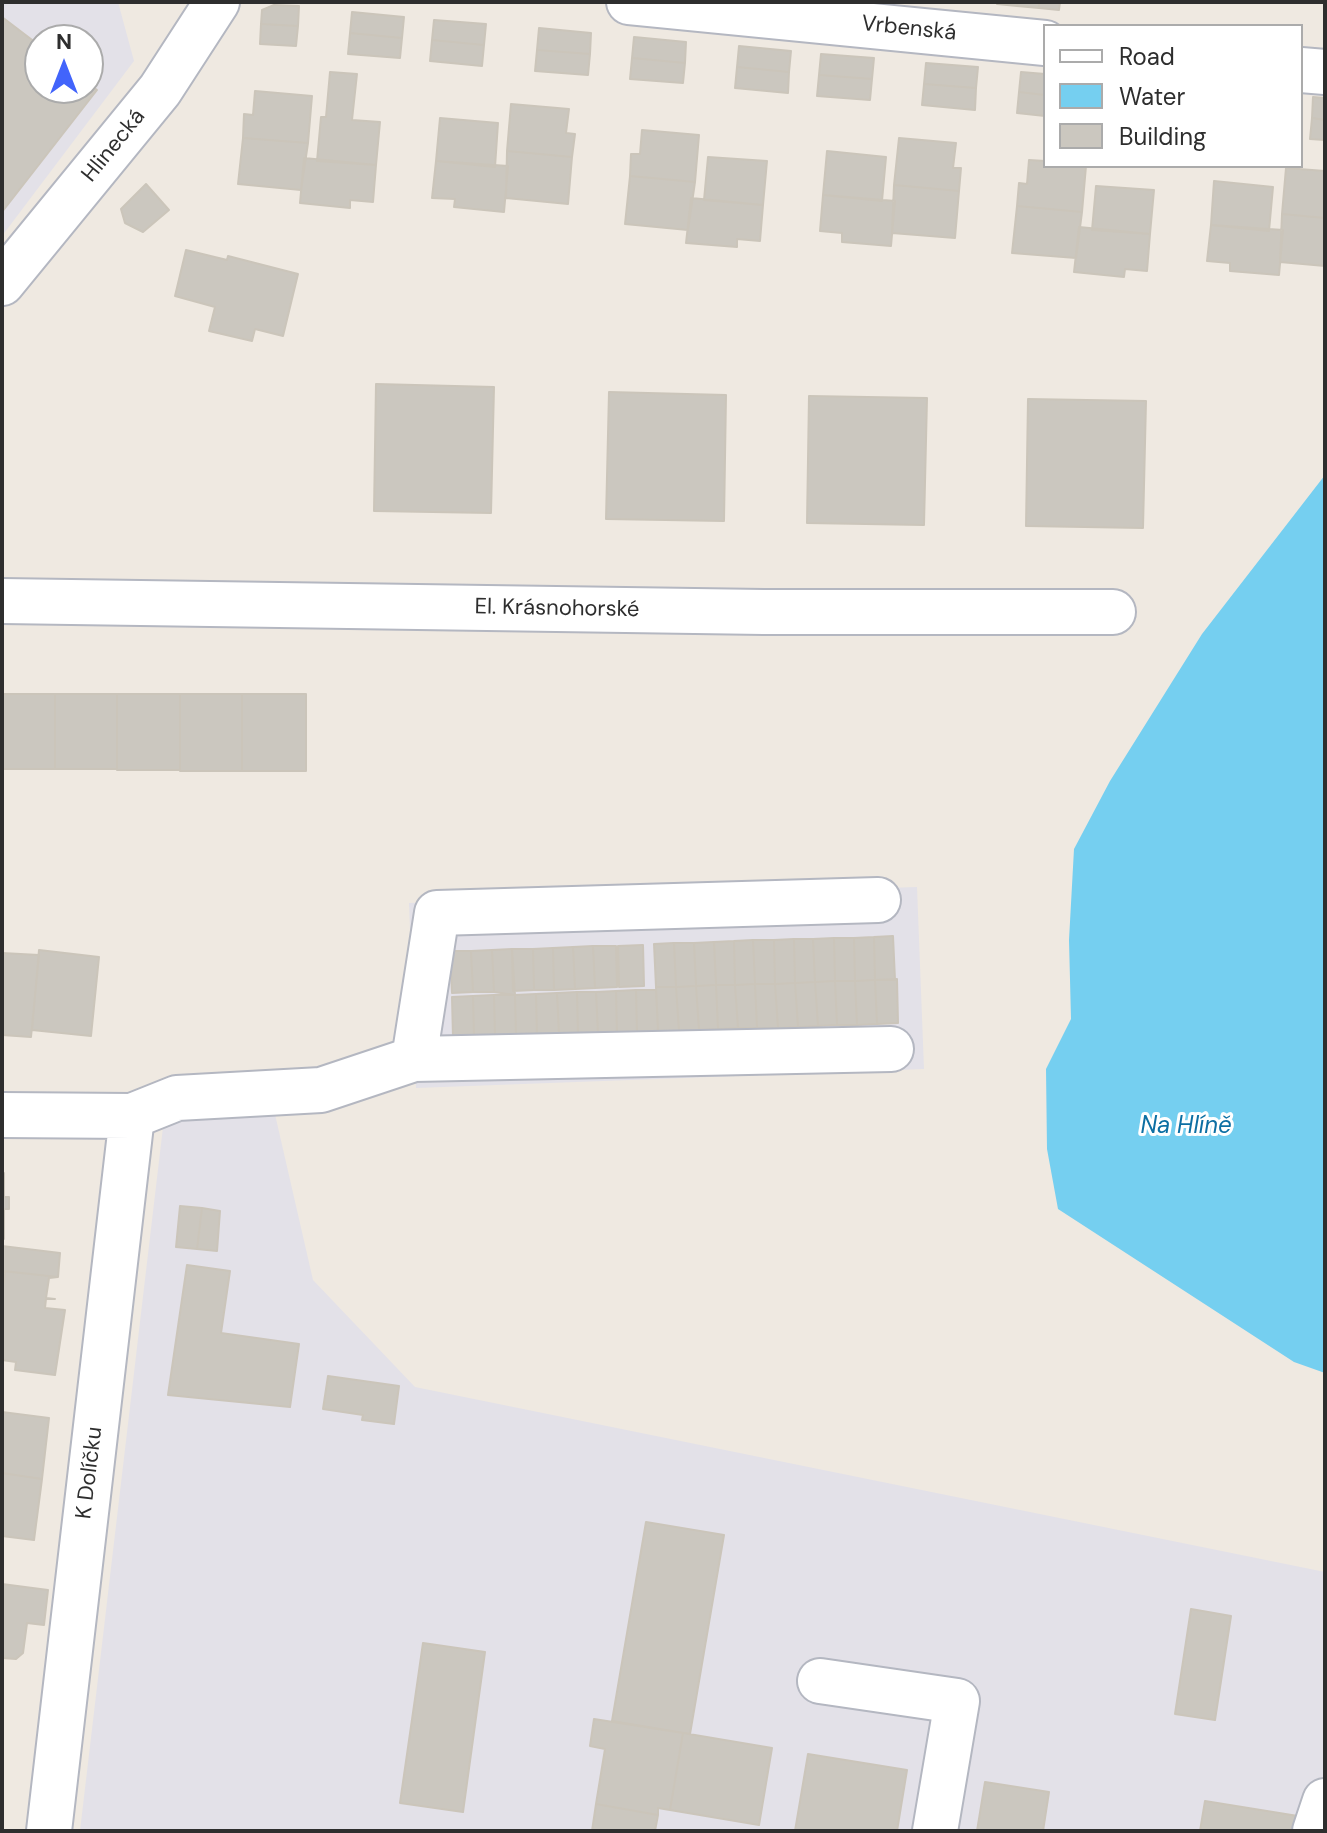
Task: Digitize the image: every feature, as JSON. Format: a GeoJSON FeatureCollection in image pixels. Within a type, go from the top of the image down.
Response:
{"type":"FeatureCollection","features":[{"type":"Feature","properties":{"kind":"street","name":"Hlinecká"},"geometry":{"type":"LineString","coordinates":[[2,283],[160,90],[217,2]]}},
{"type":"Feature","properties":{"kind":"street","name":"Vrbenská"},"geometry":{"type":"LineString","coordinates":[[629,2],[1043,43]]}},
{"type":"Feature","properties":{"kind":"street"},"geometry":{"type":"LineString","coordinates":[[1303,70],[1325,72]]}},
{"type":"Feature","properties":{"kind":"street","name":"El. Krásnohorské"},"geometry":{"type":"LineString","coordinates":[[2,601],[843,612],[1113,612]]}},
{"type":"Feature","properties":{"kind":"street"},"geometry":{"type":"LineString","coordinates":[[414,1059],[437,913],[878,900]]}},
{"type":"Feature","properties":{"kind":"street"},"geometry":{"type":"LineString","coordinates":[[2,1115],[132,1116],[177,1098],[321,1090],[414,1059],[891,1049]]}},
{"type":"Feature","properties":{"kind":"street","name":"K Dolíčku"},"geometry":{"type":"LineString","coordinates":[[49,1831],[132,1116]]}},
{"type":"Feature","properties":{"kind":"street"},"geometry":{"type":"LineString","coordinates":[[820,1681],[957,1701],[935,1831]]}},
{"type":"Feature","properties":{"kind":"street"},"geometry":{"type":"LineString","coordinates":[[1315,1831],[1325,1801]]}},
{"type":"Feature","properties":{"kind":"shaded area"},"geometry":{"type":"Polygon","coordinates":[[[2,2],[118,2],[134,61],[104,101],[104,24],[24,24],[24,104],[102,104],[2,236],[2,2]]]}},
{"type":"Feature","properties":{"kind":"shaded area"},"geometry":{"type":"Polygon","coordinates":[[[917,887],[924,1069],[416,1088],[409,903],[917,887]]]}},
{"type":"Feature","properties":{"kind":"shaded area"},"geometry":{"type":"Polygon","coordinates":[[[165,1110],[274,1110],[313,1280],[415,1387],[1325,1572],[1325,1831],[80,1831],[165,1110]]]}},
{"type":"Feature","properties":{"kind":"water","name":"Na Hlíně"},"geometry":{"type":"Polygon","coordinates":[[[1325,475],[1325,1373],[1294,1362],[1058,1209],[1047,1149],[1046,1069],[1071,1019],[1069,940],[1074,849],[1110,781],[1202,634],[1325,475]]]}},
{"type":"Feature","properties":{"kind":"building"},"geometry":{"type":"Polygon","coordinates":[[[997,2],[1018,2],[1017,6],[997,2]]]}},
{"type":"Feature","properties":{"kind":"building"},"geometry":{"type":"Polygon","coordinates":[[[1018,2],[1039,2],[1039,8],[1017,6],[1018,2]]]}},
{"type":"Feature","properties":{"kind":"building"},"geometry":{"type":"Polygon","coordinates":[[[1039,2],[1060,2],[1059,10],[1039,8],[1039,2]]]}},
{"type":"Feature","properties":{"kind":"building"},"geometry":{"type":"Polygon","coordinates":[[[274,5],[299,6],[298,26],[261,24],[262,10],[274,5]]]}},
{"type":"Feature","properties":{"kind":"building"},"geometry":{"type":"Polygon","coordinates":[[[352,12],[404,17],[402,38],[350,33],[352,12]]]}},
{"type":"Feature","properties":{"kind":"building"},"geometry":{"type":"Polygon","coordinates":[[[2,17],[24,34],[24,104],[86,104],[2,212],[2,17]]]}},
{"type":"Feature","properties":{"kind":"building"},"geometry":{"type":"Polygon","coordinates":[[[434,20],[486,24],[484,45],[432,40],[434,20]]]}},
{"type":"Feature","properties":{"kind":"building"},"geometry":{"type":"Polygon","coordinates":[[[261,24],[298,26],[296,46],[260,44],[261,24]]]}},
{"type":"Feature","properties":{"kind":"building"},"geometry":{"type":"Polygon","coordinates":[[[539,28],[591,33],[590,54],[537,50],[539,28]]]}},
{"type":"Feature","properties":{"kind":"building"},"geometry":{"type":"Polygon","coordinates":[[[350,33],[402,38],[400,58],[348,54],[350,33]]]}},
{"type":"Feature","properties":{"kind":"building"},"geometry":{"type":"Polygon","coordinates":[[[634,37],[686,42],[685,63],[632,58],[634,37]]]}},
{"type":"Feature","properties":{"kind":"building"},"geometry":{"type":"Polygon","coordinates":[[[432,40],[484,45],[482,66],[430,61],[432,40]]]}},
{"type":"Feature","properties":{"kind":"building"},"geometry":{"type":"Polygon","coordinates":[[[739,46],[791,51],[789,72],[737,67],[739,46]]]}},
{"type":"Feature","properties":{"kind":"building"},"geometry":{"type":"Polygon","coordinates":[[[537,50],[590,54],[588,75],[535,71],[537,50]]]}},
{"type":"Feature","properties":{"kind":"building"},"geometry":{"type":"Polygon","coordinates":[[[821,54],[874,58],[872,79],[819,75],[821,54]]]}},
{"type":"Feature","properties":{"kind":"building"},"geometry":{"type":"Polygon","coordinates":[[[632,58],[685,63],[683,83],[630,79],[632,58]]]}},
{"type":"Feature","properties":{"kind":"building"},"geometry":{"type":"Polygon","coordinates":[[[926,63],[978,67],[976,88],[924,84],[926,63]]]}},
{"type":"Feature","properties":{"kind":"building"},"geometry":{"type":"Polygon","coordinates":[[[737,67],[789,72],[788,93],[735,88],[737,67]]]}},
{"type":"Feature","properties":{"kind":"building"},"geometry":{"type":"Polygon","coordinates":[[[330,72],[357,74],[352,120],[380,122],[376,165],[317,161],[321,117],[326,117],[330,72]]]}},
{"type":"Feature","properties":{"kind":"building"},"geometry":{"type":"Polygon","coordinates":[[[1021,72],[1043,74],[1043,95],[1019,92],[1021,72]]]}},
{"type":"Feature","properties":{"kind":"building"},"geometry":{"type":"Polygon","coordinates":[[[819,75],[872,79],[870,100],[817,96],[819,75]]]}},
{"type":"Feature","properties":{"kind":"building"},"geometry":{"type":"Polygon","coordinates":[[[924,84],[976,88],[975,110],[922,105],[924,84]]]}},
{"type":"Feature","properties":{"kind":"building"},"geometry":{"type":"Polygon","coordinates":[[[255,91],[312,96],[308,143],[243,138],[244,114],[253,115],[255,91]]]}},
{"type":"Feature","properties":{"kind":"building"},"geometry":{"type":"Polygon","coordinates":[[[1019,92],[1043,95],[1043,116],[1017,113],[1019,92]]]}},
{"type":"Feature","properties":{"kind":"building"},"geometry":{"type":"Polygon","coordinates":[[[1313,97],[1325,98],[1325,120],[1312,118],[1313,97]]]}},
{"type":"Feature","properties":{"kind":"building"},"geometry":{"type":"Polygon","coordinates":[[[511,104],[569,109],[566,133],[575,134],[572,157],[507,151],[511,104]]]}},
{"type":"Feature","properties":{"kind":"building"},"geometry":{"type":"Polygon","coordinates":[[[440,118],[498,123],[495,167],[436,161],[440,118]]]}},
{"type":"Feature","properties":{"kind":"building"},"geometry":{"type":"Polygon","coordinates":[[[1312,118],[1325,120],[1325,140],[1310,139],[1312,118]]]}},
{"type":"Feature","properties":{"kind":"building"},"geometry":{"type":"Polygon","coordinates":[[[642,130],[699,135],[695,182],[630,176],[631,154],[640,154],[642,130]]]}},
{"type":"Feature","properties":{"kind":"building"},"geometry":{"type":"Polygon","coordinates":[[[243,138],[308,143],[301,190],[238,184],[243,138]]]}},
{"type":"Feature","properties":{"kind":"building"},"geometry":{"type":"Polygon","coordinates":[[[899,138],[956,143],[953,168],[961,168],[959,191],[894,185],[899,138]]]}},
{"type":"Feature","properties":{"kind":"building"},"geometry":{"type":"Polygon","coordinates":[[[507,151],[572,157],[568,204],[506,198],[507,151]]]}},
{"type":"Feature","properties":{"kind":"building"},"geometry":{"type":"Polygon","coordinates":[[[827,151],[886,157],[882,201],[823,195],[827,151]]]}},
{"type":"Feature","properties":{"kind":"building"},"geometry":{"type":"Polygon","coordinates":[[[708,157],[767,161],[763,205],[704,200],[708,157]]]}},
{"type":"Feature","properties":{"kind":"building"},"geometry":{"type":"Polygon","coordinates":[[[304,158],[376,165],[373,202],[350,200],[350,208],[300,203],[304,158]]]}},
{"type":"Feature","properties":{"kind":"building"},"geometry":{"type":"Polygon","coordinates":[[[1029,160],[1043,161],[1043,168],[1086,168],[1082,212],[1017,206],[1019,183],[1027,184],[1029,160]]]}},
{"type":"Feature","properties":{"kind":"building"},"geometry":{"type":"Polygon","coordinates":[[[436,161],[508,166],[504,212],[454,207],[455,199],[432,198],[436,161]]]}},
{"type":"Feature","properties":{"kind":"building"},"geometry":{"type":"Polygon","coordinates":[[[1286,168],[1325,171],[1325,218],[1282,214],[1286,168]]]}},
{"type":"Feature","properties":{"kind":"building"},"geometry":{"type":"Polygon","coordinates":[[[630,176],[695,182],[688,230],[625,224],[630,176]]]}},
{"type":"Feature","properties":{"kind":"building"},"geometry":{"type":"Polygon","coordinates":[[[1214,181],[1273,187],[1269,231],[1211,225],[1214,181]]]}},
{"type":"Feature","properties":{"kind":"building"},"geometry":{"type":"Polygon","coordinates":[[[146,184],[169,210],[143,232],[125,223],[121,209],[146,184]]]}},
{"type":"Feature","properties":{"kind":"building"},"geometry":{"type":"Polygon","coordinates":[[[894,185],[959,191],[955,238],[892,233],[894,185]]]}},
{"type":"Feature","properties":{"kind":"building"},"geometry":{"type":"Polygon","coordinates":[[[1096,186],[1154,190],[1150,234],[1092,230],[1096,186]]]}},
{"type":"Feature","properties":{"kind":"building"},"geometry":{"type":"Polygon","coordinates":[[[823,195],[895,201],[891,246],[842,242],[842,233],[820,231],[823,195]]]}},
{"type":"Feature","properties":{"kind":"building"},"geometry":{"type":"Polygon","coordinates":[[[691,198],[763,205],[760,241],[737,239],[737,247],[686,243],[691,198]]]}},
{"type":"Feature","properties":{"kind":"building"},"geometry":{"type":"Polygon","coordinates":[[[1017,206],[1082,212],[1076,258],[1012,253],[1017,206]]]}},
{"type":"Feature","properties":{"kind":"building"},"geometry":{"type":"Polygon","coordinates":[[[1282,214],[1325,218],[1325,266],[1280,262],[1282,214]]]}},
{"type":"Feature","properties":{"kind":"building"},"geometry":{"type":"Polygon","coordinates":[[[1211,225],[1283,230],[1279,275],[1230,271],[1230,263],[1207,261],[1211,225]]]}},
{"type":"Feature","properties":{"kind":"building"},"geometry":{"type":"Polygon","coordinates":[[[1079,227],[1150,234],[1147,271],[1125,269],[1124,277],[1074,272],[1079,227]]]}},
{"type":"Feature","properties":{"kind":"building"},"geometry":{"type":"Polygon","coordinates":[[[186,250],[227,260],[228,256],[298,274],[283,336],[255,329],[252,341],[209,331],[215,307],[175,296],[186,250]]]}},
{"type":"Feature","properties":{"kind":"building"},"geometry":{"type":"Polygon","coordinates":[[[376,384],[494,387],[491,513],[374,511],[376,384]]]}},
{"type":"Feature","properties":{"kind":"building"},"geometry":{"type":"Polygon","coordinates":[[[609,392],[726,395],[724,521],[606,519],[609,392]]]}},
{"type":"Feature","properties":{"kind":"building"},"geometry":{"type":"Polygon","coordinates":[[[809,396],[927,398],[924,525],[807,523],[809,396]]]}},
{"type":"Feature","properties":{"kind":"building"},"geometry":{"type":"Polygon","coordinates":[[[1028,399],[1146,401],[1143,528],[1026,526],[1028,399]]]}},
{"type":"Feature","properties":{"kind":"building"},"geometry":{"type":"Polygon","coordinates":[[[2,694],[55,694],[55,769],[2,769],[2,694]]]}},
{"type":"Feature","properties":{"kind":"building"},"geometry":{"type":"Polygon","coordinates":[[[55,694],[117,694],[117,769],[55,769],[55,694]]]}},
{"type":"Feature","properties":{"kind":"building"},"geometry":{"type":"Polygon","coordinates":[[[117,694],[180,694],[180,770],[117,770],[117,694]]]}},
{"type":"Feature","properties":{"kind":"building"},"geometry":{"type":"Polygon","coordinates":[[[180,694],[242,694],[242,771],[180,771],[180,694]]]}},
{"type":"Feature","properties":{"kind":"building"},"geometry":{"type":"Polygon","coordinates":[[[242,694],[306,694],[306,771],[242,771],[242,694]]]}},
{"type":"Feature","properties":{"kind":"building"},"geometry":{"type":"Polygon","coordinates":[[[893,936],[895,980],[875,980],[874,937],[893,936]]]}},
{"type":"Feature","properties":{"kind":"building"},"geometry":{"type":"Polygon","coordinates":[[[874,937],[875,980],[855,981],[854,938],[874,937]]]}},
{"type":"Feature","properties":{"kind":"building"},"geometry":{"type":"Polygon","coordinates":[[[834,938],[835,981],[815,982],[813,939],[834,938]]]}},
{"type":"Feature","properties":{"kind":"building"},"geometry":{"type":"Polygon","coordinates":[[[834,938],[854,938],[855,981],[835,981],[834,938]]]}},
{"type":"Feature","properties":{"kind":"building"},"geometry":{"type":"Polygon","coordinates":[[[794,939],[795,983],[775,984],[774,940],[794,939]]]}},
{"type":"Feature","properties":{"kind":"building"},"geometry":{"type":"Polygon","coordinates":[[[794,939],[813,939],[815,982],[795,983],[794,939]]]}},
{"type":"Feature","properties":{"kind":"building"},"geometry":{"type":"Polygon","coordinates":[[[753,940],[774,940],[775,984],[755,984],[753,940]]]}},
{"type":"Feature","properties":{"kind":"building"},"geometry":{"type":"Polygon","coordinates":[[[753,940],[755,984],[735,985],[734,941],[753,940]]]}},
{"type":"Feature","properties":{"kind":"building"},"geometry":{"type":"Polygon","coordinates":[[[734,941],[735,985],[716,985],[714,942],[734,941]]]}},
{"type":"Feature","properties":{"kind":"building"},"geometry":{"type":"Polygon","coordinates":[[[714,942],[716,985],[696,986],[694,943],[714,942]]]}},
{"type":"Feature","properties":{"kind":"building"},"geometry":{"type":"Polygon","coordinates":[[[674,943],[694,943],[696,986],[676,987],[674,943]]]}},
{"type":"Feature","properties":{"kind":"building"},"geometry":{"type":"Polygon","coordinates":[[[674,943],[676,987],[656,987],[654,944],[674,943]]]}},
{"type":"Feature","properties":{"kind":"building"},"geometry":{"type":"Polygon","coordinates":[[[643,945],[644,986],[619,987],[618,946],[643,945]]]}},
{"type":"Feature","properties":{"kind":"building"},"geometry":{"type":"Polygon","coordinates":[[[593,946],[616,946],[617,987],[595,988],[593,946]]]}},
{"type":"Feature","properties":{"kind":"building"},"geometry":{"type":"Polygon","coordinates":[[[593,946],[595,988],[575,989],[573,947],[593,946]]]}},
{"type":"Feature","properties":{"kind":"building"},"geometry":{"type":"Polygon","coordinates":[[[573,947],[575,989],[554,990],[553,948],[573,947]]]}},
{"type":"Feature","properties":{"kind":"building"},"geometry":{"type":"Polygon","coordinates":[[[553,948],[554,990],[534,990],[533,949],[553,948]]]}},
{"type":"Feature","properties":{"kind":"building"},"geometry":{"type":"Polygon","coordinates":[[[512,949],[515,995],[494,992],[492,950],[512,949]]]}},
{"type":"Feature","properties":{"kind":"building"},"geometry":{"type":"Polygon","coordinates":[[[512,949],[533,949],[534,990],[513,991],[512,949]]]}},
{"type":"Feature","properties":{"kind":"building"},"geometry":{"type":"Polygon","coordinates":[[[39,950],[99,957],[91,1036],[32,1030],[39,950]]]}},
{"type":"Feature","properties":{"kind":"building"},"geometry":{"type":"Polygon","coordinates":[[[492,950],[494,992],[473,992],[471,951],[492,950]]]}},
{"type":"Feature","properties":{"kind":"building"},"geometry":{"type":"Polygon","coordinates":[[[450,951],[471,951],[473,992],[452,993],[450,951]]]}},
{"type":"Feature","properties":{"kind":"building"},"geometry":{"type":"Polygon","coordinates":[[[2,953],[39,955],[31,1037],[2,1035],[2,953]]]}},
{"type":"Feature","properties":{"kind":"building"},"geometry":{"type":"Polygon","coordinates":[[[897,979],[898,1023],[877,1024],[875,980],[897,979]]]}},
{"type":"Feature","properties":{"kind":"building"},"geometry":{"type":"Polygon","coordinates":[[[875,980],[877,1024],[857,1025],[855,981],[875,980]]]}},
{"type":"Feature","properties":{"kind":"building"},"geometry":{"type":"Polygon","coordinates":[[[835,981],[837,1025],[818,1026],[815,982],[835,981]]]}},
{"type":"Feature","properties":{"kind":"building"},"geometry":{"type":"Polygon","coordinates":[[[835,981],[855,981],[857,1025],[837,1025],[835,981]]]}},
{"type":"Feature","properties":{"kind":"building"},"geometry":{"type":"Polygon","coordinates":[[[815,982],[818,1026],[798,1027],[795,983],[815,982]]]}},
{"type":"Feature","properties":{"kind":"building"},"geometry":{"type":"Polygon","coordinates":[[[795,983],[798,1027],[778,1028],[775,984],[795,983]]]}},
{"type":"Feature","properties":{"kind":"building"},"geometry":{"type":"Polygon","coordinates":[[[755,984],[775,984],[778,1028],[757,1028],[755,984]]]}},
{"type":"Feature","properties":{"kind":"building"},"geometry":{"type":"Polygon","coordinates":[[[755,984],[757,1028],[738,1028],[735,985],[755,984]]]}},
{"type":"Feature","properties":{"kind":"building"},"geometry":{"type":"Polygon","coordinates":[[[716,985],[718,1029],[699,1030],[696,986],[716,985]]]}},
{"type":"Feature","properties":{"kind":"building"},"geometry":{"type":"Polygon","coordinates":[[[716,985],[735,985],[738,1028],[718,1029],[716,985]]]}},
{"type":"Feature","properties":{"kind":"building"},"geometry":{"type":"Polygon","coordinates":[[[696,986],[699,1030],[679,1031],[676,987],[696,986]]]}},
{"type":"Feature","properties":{"kind":"building"},"geometry":{"type":"Polygon","coordinates":[[[656,987],[676,987],[679,1031],[658,1031],[656,987]]]}},
{"type":"Feature","properties":{"kind":"building"},"geometry":{"type":"Polygon","coordinates":[[[636,990],[656,990],[658,1031],[637,1032],[636,990]]]}},
{"type":"Feature","properties":{"kind":"building"},"geometry":{"type":"Polygon","coordinates":[[[636,990],[637,1032],[617,1033],[616,991],[636,990]]]}},
{"type":"Feature","properties":{"kind":"building"},"geometry":{"type":"Polygon","coordinates":[[[616,991],[617,1033],[598,1034],[596,992],[616,991]]]}},
{"type":"Feature","properties":{"kind":"building"},"geometry":{"type":"Polygon","coordinates":[[[577,992],[596,992],[598,1034],[578,1034],[577,992]]]}},
{"type":"Feature","properties":{"kind":"building"},"geometry":{"type":"Polygon","coordinates":[[[577,992],[578,1034],[559,1035],[557,993],[577,992]]]}},
{"type":"Feature","properties":{"kind":"building"},"geometry":{"type":"Polygon","coordinates":[[[557,993],[559,1035],[537,1036],[536,994],[557,993]]]}},
{"type":"Feature","properties":{"kind":"building"},"geometry":{"type":"Polygon","coordinates":[[[536,994],[537,1036],[516,1036],[515,995],[536,994]]]}},
{"type":"Feature","properties":{"kind":"building"},"geometry":{"type":"Polygon","coordinates":[[[494,995],[515,995],[516,1036],[495,1036],[494,995]]]}},
{"type":"Feature","properties":{"kind":"building"},"geometry":{"type":"Polygon","coordinates":[[[494,995],[495,1036],[474,1037],[473,996],[494,995]]]}},
{"type":"Feature","properties":{"kind":"building"},"geometry":{"type":"Polygon","coordinates":[[[473,996],[474,1037],[453,1038],[452,997],[473,996]]]}},
{"type":"Feature","properties":{"kind":"building"},"geometry":{"type":"Polygon","coordinates":[[[2,1173],[4,1197],[9,1197],[9,1209],[4,1209],[4,1239],[2,1173]]]}},
{"type":"Feature","properties":{"kind":"building"},"geometry":{"type":"Polygon","coordinates":[[[180,1206],[202,1208],[197,1249],[176,1247],[180,1206]]]}},
{"type":"Feature","properties":{"kind":"building"},"geometry":{"type":"Polygon","coordinates":[[[202,1208],[220,1211],[217,1251],[197,1249],[202,1208]]]}},
{"type":"Feature","properties":{"kind":"building"},"geometry":{"type":"Polygon","coordinates":[[[2,1246],[60,1253],[58,1277],[2,1271],[2,1246]]]}},
{"type":"Feature","properties":{"kind":"building"},"geometry":{"type":"Polygon","coordinates":[[[187,1265],[230,1271],[221,1333],[299,1344],[290,1407],[168,1395],[187,1265]]]}},
{"type":"Feature","properties":{"kind":"building"},"geometry":{"type":"Polygon","coordinates":[[[3,1271],[58,1277],[49,1278],[46,1298],[55,1299],[46,1299],[45,1308],[65,1310],[55,1375],[15,1370],[16,1362],[2,1360],[3,1271]]]}},
{"type":"Feature","properties":{"kind":"building"},"geometry":{"type":"Polygon","coordinates":[[[328,1376],[399,1386],[394,1424],[362,1420],[363,1415],[323,1409],[328,1376]]]}},
{"type":"Feature","properties":{"kind":"building"},"geometry":{"type":"Polygon","coordinates":[[[2,1412],[49,1418],[42,1479],[2,1473],[2,1412]]]}},
{"type":"Feature","properties":{"kind":"building"},"geometry":{"type":"Polygon","coordinates":[[[2,1473],[42,1479],[34,1540],[2,1536],[2,1473]]]}},
{"type":"Feature","properties":{"kind":"building"},"geometry":{"type":"Polygon","coordinates":[[[646,1522],[724,1535],[690,1734],[612,1721],[646,1522]]]}},
{"type":"Feature","properties":{"kind":"building"},"geometry":{"type":"Polygon","coordinates":[[[2,1584],[48,1590],[44,1625],[27,1623],[23,1653],[16,1659],[2,1658],[2,1584]]]}},
{"type":"Feature","properties":{"kind":"building"},"geometry":{"type":"Polygon","coordinates":[[[1191,1609],[1231,1616],[1215,1720],[1175,1714],[1191,1609]]]}},
{"type":"Feature","properties":{"kind":"building"},"geometry":{"type":"Polygon","coordinates":[[[423,1643],[485,1652],[463,1812],[400,1803],[423,1643]]]}},
{"type":"Feature","properties":{"kind":"building"},"geometry":{"type":"Polygon","coordinates":[[[594,1719],[683,1733],[670,1810],[658,1808],[658,1815],[596,1804],[605,1749],[590,1746],[594,1719]]]}},
{"type":"Feature","properties":{"kind":"building"},"geometry":{"type":"Polygon","coordinates":[[[683,1733],[772,1748],[759,1825],[670,1810],[683,1733]]]}},
{"type":"Feature","properties":{"kind":"building"},"geometry":{"type":"Polygon","coordinates":[[[808,1754],[907,1770],[897,1831],[795,1831],[808,1754]]]}},
{"type":"Feature","properties":{"kind":"building"},"geometry":{"type":"Polygon","coordinates":[[[985,1782],[1049,1792],[1043,1831],[977,1831],[985,1782]]]}},
{"type":"Feature","properties":{"kind":"building"},"geometry":{"type":"Polygon","coordinates":[[[1205,1801],[1304,1817],[1301,1831],[1200,1831],[1205,1801]]]}},
{"type":"Feature","properties":{"kind":"building"},"geometry":{"type":"Polygon","coordinates":[[[596,1804],[658,1815],[655,1831],[592,1831],[596,1804]]]}}]}
